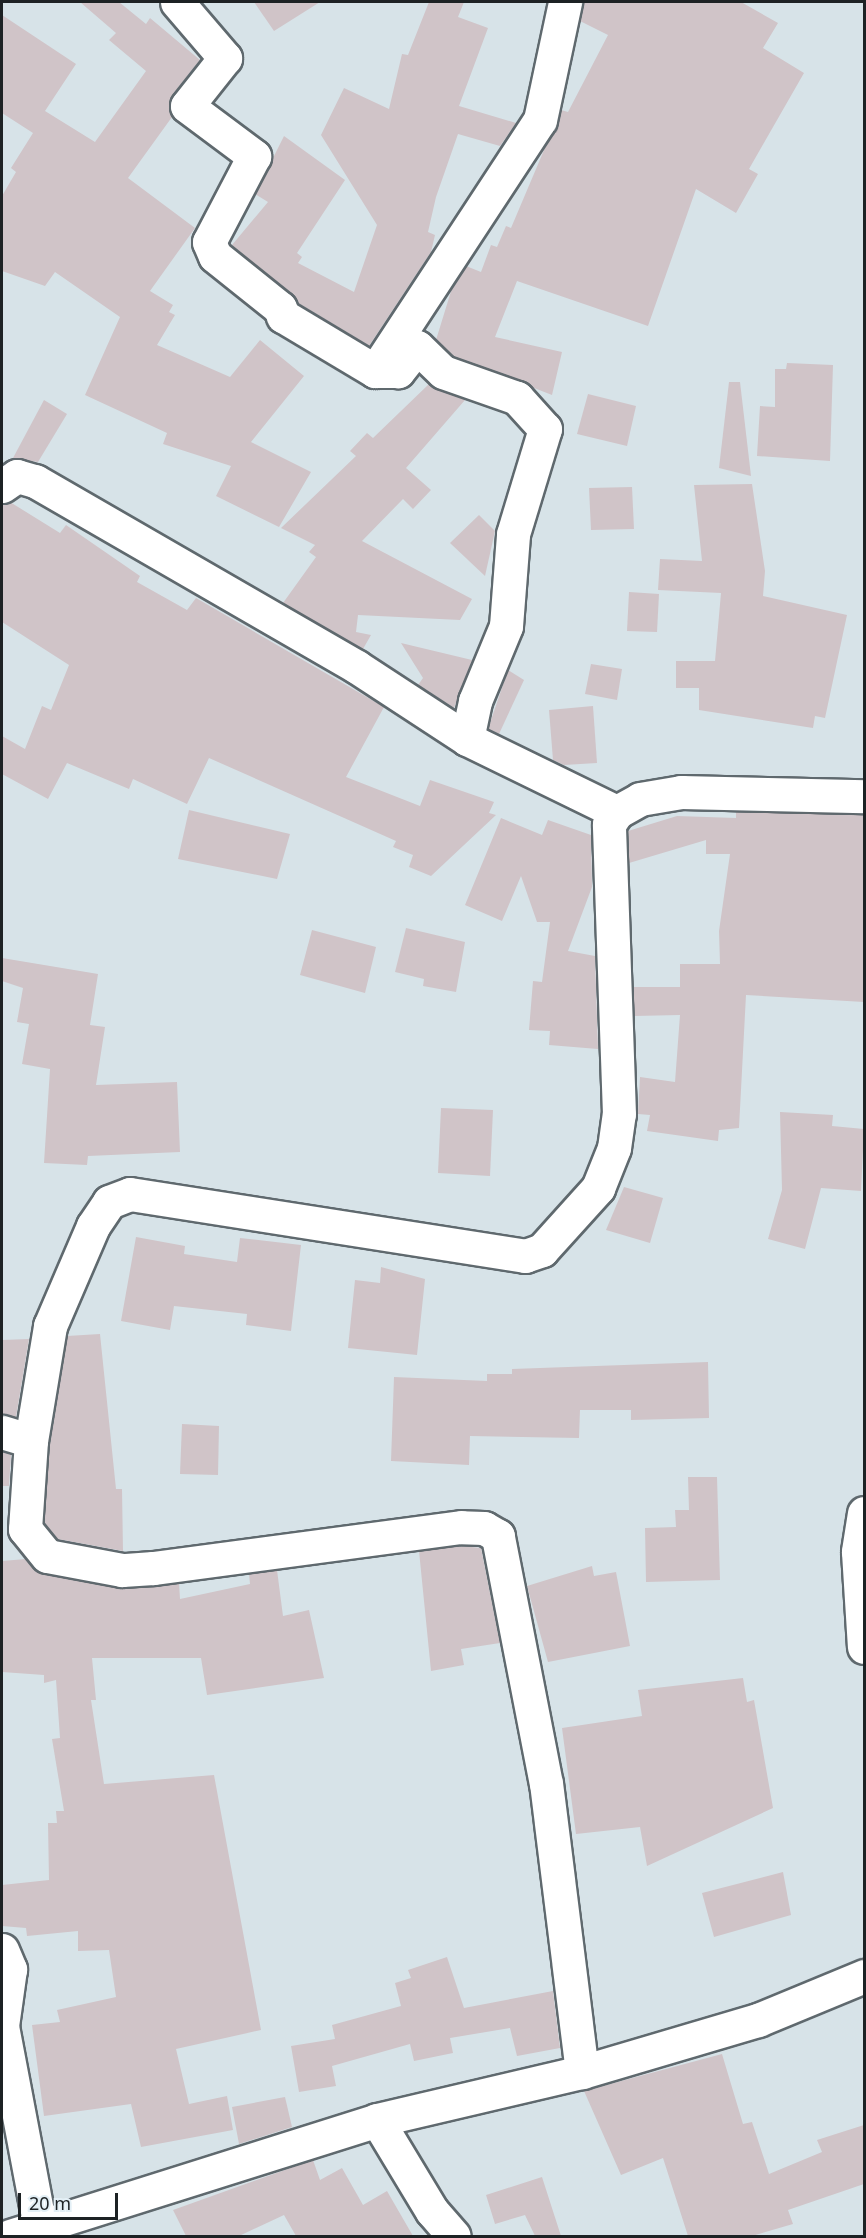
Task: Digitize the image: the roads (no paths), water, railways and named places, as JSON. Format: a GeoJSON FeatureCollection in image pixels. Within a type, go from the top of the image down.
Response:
{"type":"FeatureCollection","features":[{"type":"Feature","properties":{"kind":"street"},"geometry":{"type":"LineString","coordinates":[[177,2],[225,58],[187,106],[254,156],[209,242],[215,256],[273,302],[283,316],[375,371],[398,371],[417,347],[442,372],[517,398],[545,429],[513,534],[506,626],[475,701],[467,739]]}},
{"type":"Feature","properties":{"kind":"street"},"geometry":{"type":"LineString","coordinates":[[375,371],[540,120],[566,2]]}},
{"type":"Feature","properties":{"kind":"street"},"geometry":{"type":"LineString","coordinates":[[2,486],[17,476],[35,482],[357,666],[467,739],[617,812]]}},
{"type":"Feature","properties":{"kind":"street"},"geometry":{"type":"LineString","coordinates":[[582,2072],[546,1784],[498,1536],[484,1528],[461,1527],[153,1568],[122,1570],[47,1556],[26,1529],[16,1436],[50,1326],[93,1226],[109,1202],[130,1194],[164,1197],[525,1257],[562,1232],[598,1188],[615,1148],[619,1114],[609,824],[617,812],[640,799],[681,792],[864,796]]}},
{"type":"Feature","properties":{"kind":"street"},"geometry":{"type":"LineString","coordinates":[[864,1512],[858,1552],[864,1647]]}},
{"type":"Feature","properties":{"kind":"street"},"geometry":{"type":"LineString","coordinates":[[2,1950],[10,1969],[2,2026],[25,2232],[377,2120],[582,2072],[758,2020],[864,1976]]}},
{"type":"Feature","properties":{"kind":"street"},"geometry":{"type":"LineString","coordinates":[[377,2120],[432,2211],[454,2236]]}}]}
